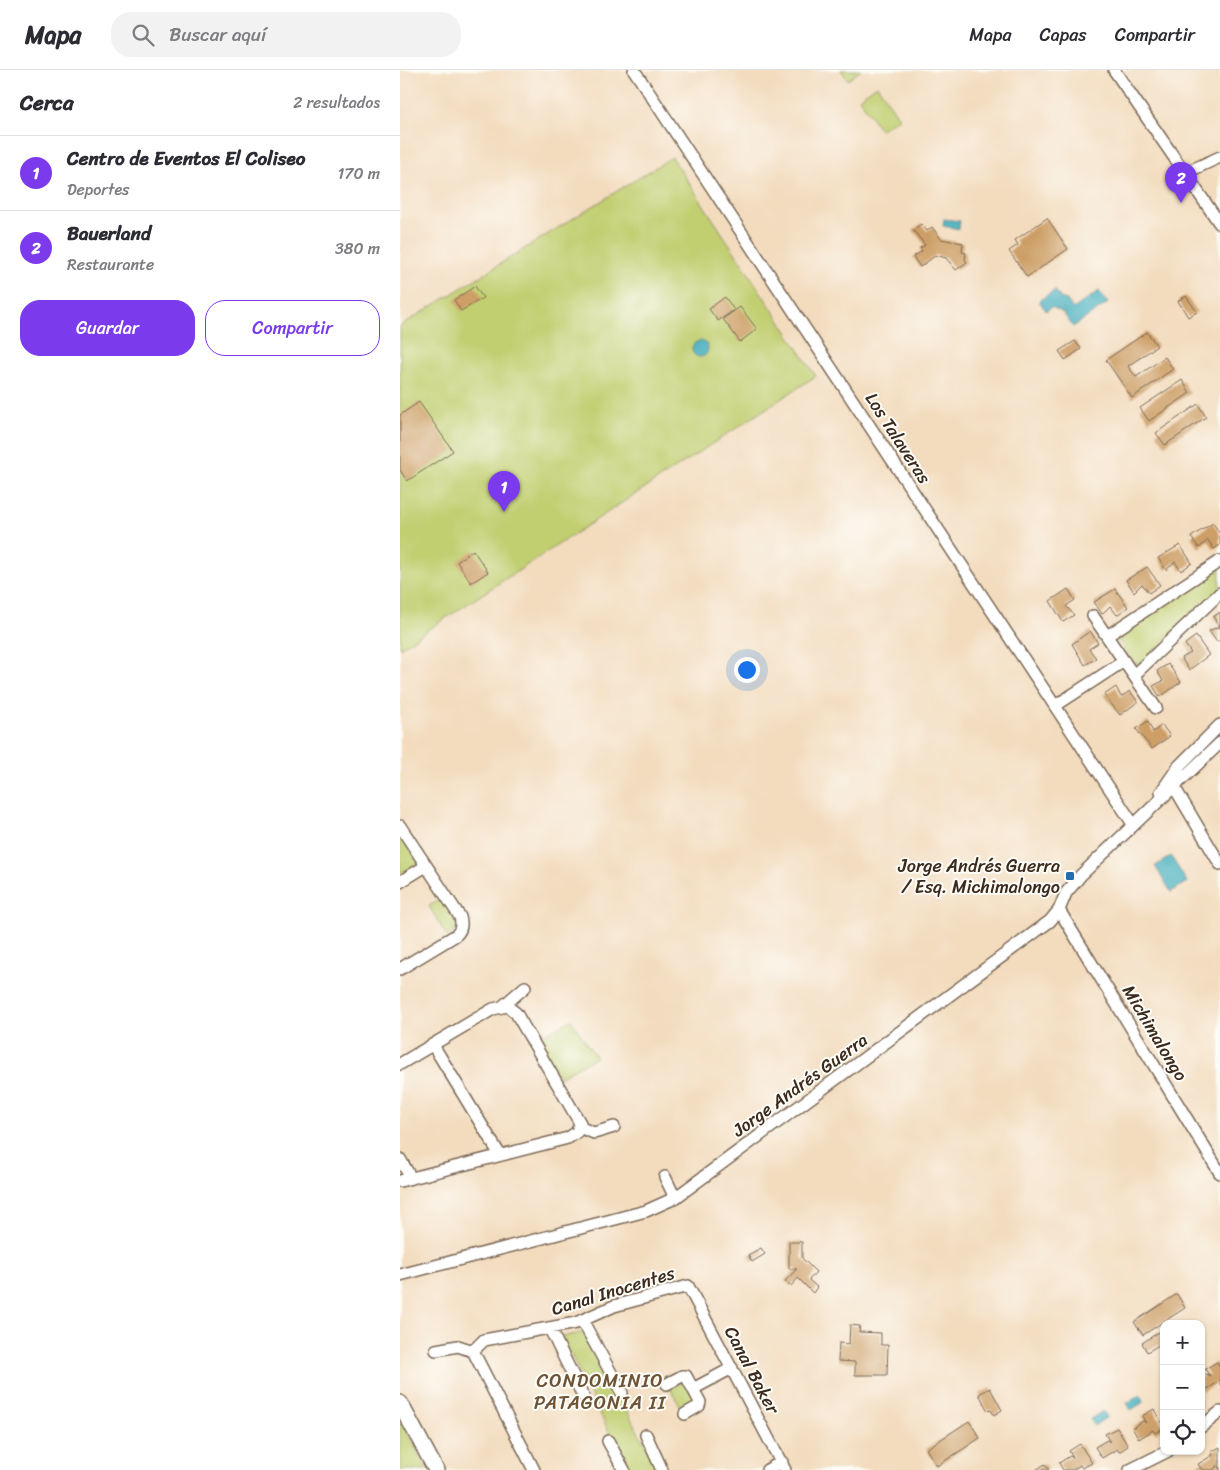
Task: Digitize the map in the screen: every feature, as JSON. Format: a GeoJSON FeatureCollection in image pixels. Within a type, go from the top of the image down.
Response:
{"type":"FeatureCollection","features":[{"type":"Feature","properties":{"kind":"street","name":"Los Talaveras"},"geometry":{"type":"LineString","coordinates":[[634,70],[1133,824]]}},
{"type":"Feature","properties":{"kind":"street"},"geometry":{"type":"LineString","coordinates":[[1114,70],[1220,224]]}},
{"type":"Feature","properties":{"kind":"street"},"geometry":{"type":"LineString","coordinates":[[1185,173],[1220,157]]}},
{"type":"Feature","properties":{"kind":"street"},"geometry":{"type":"LineString","coordinates":[[1107,636],[1220,560]]}},
{"type":"Feature","properties":{"kind":"street"},"geometry":{"type":"LineString","coordinates":[[1134,675],[1220,593]]}},
{"type":"Feature","properties":{"kind":"street"},"geometry":{"type":"LineString","coordinates":[[1093,616],[1156,708]]}},
{"type":"Feature","properties":{"kind":"street"},"geometry":{"type":"LineString","coordinates":[[1055,706],[1124,661]]}},
{"type":"Feature","properties":{"kind":"street","name":"Jorge Andrés Guerra"},"geometry":{"type":"LineString","coordinates":[[1152,806],[1179,766],[1220,725]]}},
{"type":"Feature","properties":{"kind":"street","name":"Jorge Andrés Guerra"},"geometry":{"type":"LineString","coordinates":[[400,1275],[646,1211],[675,1198],[1050,921],[1059,910],[1066,893],[1072,885],[1133,824],[1220,743]]}},
{"type":"Feature","properties":{"kind":"street"},"geometry":{"type":"LineString","coordinates":[[1173,786],[1220,864]]}},
{"type":"Feature","properties":{"kind":"street"},"geometry":{"type":"LineString","coordinates":[[400,826],[460,917],[461,928],[456,935],[400,969]]}},
{"type":"Feature","properties":{"kind":"street"},"geometry":{"type":"LineString","coordinates":[[400,882],[426,866]]}},
{"type":"Feature","properties":{"kind":"street","name":"Michimalongo"},"geometry":{"type":"LineString","coordinates":[[1059,910],[1220,1173]]}},
{"type":"Feature","properties":{"kind":"street"},"geometry":{"type":"LineString","coordinates":[[400,1064],[502,1006],[525,987]]}},
{"type":"Feature","properties":{"kind":"street"},"geometry":{"type":"LineString","coordinates":[[400,1159],[406,1179],[575,1135],[579,1128],[579,1118],[516,1013],[512,1009],[502,1006]]}},
{"type":"Feature","properties":{"kind":"street"},"geometry":{"type":"LineString","coordinates":[[433,1045],[500,1155]]}},
{"type":"Feature","properties":{"kind":"street"},"geometry":{"type":"LineString","coordinates":[[579,1128],[594,1133],[614,1127]]}},
{"type":"Feature","properties":{"kind":"street"},"geometry":{"type":"LineString","coordinates":[[665,1177],[675,1198]]}},
{"type":"Feature","properties":{"kind":"street","name":"Canal Inocentes"},"geometry":{"type":"LineString","coordinates":[[473,1351],[484,1340],[533,1329],[550,1329],[582,1320],[614,1306],[688,1286]]}},
{"type":"Feature","properties":{"kind":"street","name":"Canal Baker"},"geometry":{"type":"LineString","coordinates":[[688,1286],[783,1466]]}},
{"type":"Feature","properties":{"kind":"street"},"geometry":{"type":"LineString","coordinates":[[582,1320],[622,1393]]}},
{"type":"Feature","properties":{"kind":"street"},"geometry":{"type":"LineString","coordinates":[[550,1329],[584,1396]]}},
{"type":"Feature","properties":{"kind":"street"},"geometry":{"type":"LineString","coordinates":[[436,1350],[458,1346],[473,1351],[534,1470]]}},
{"type":"Feature","properties":{"kind":"street"},"geometry":{"type":"LineString","coordinates":[[693,1389],[732,1368]]}},
{"type":"Feature","properties":{"kind":"street"},"geometry":{"type":"LineString","coordinates":[[667,1384],[682,1376],[686,1376],[700,1402],[699,1406],[685,1414]]}},
{"type":"Feature","properties":{"kind":"street"},"geometry":{"type":"LineString","coordinates":[[400,1403],[436,1470]]}},
{"type":"Feature","properties":{"kind":"street"},"geometry":{"type":"LineString","coordinates":[[1205,1425],[1220,1412]]}},
{"type":"Feature","properties":{"kind":"street"},"geometry":{"type":"LineString","coordinates":[[646,1435],[662,1470]]}},
{"type":"Feature","properties":{"kind":"street"},"geometry":{"type":"LineString","coordinates":[[608,1441],[624,1470]]}},
{"type":"Feature","properties":{"kind":"street"},"geometry":{"type":"LineString","coordinates":[[1130,1470],[1160,1455]]}},
{"type":"Feature","properties":{"kind":"street"},"geometry":{"type":"LineString","coordinates":[[767,1470],[783,1466]]}},
{"type":"Feature","properties":{"kind":"green space"},"geometry":{"type":"Polygon","coordinates":[[[841,70],[861,70],[848,80],[841,70]]]}},
{"type":"Feature","properties":{"kind":"green space"},"geometry":{"type":"Polygon","coordinates":[[[877,85],[899,118],[880,130],[859,98],[877,85]]]}},
{"type":"Feature","properties":{"kind":"green space"},"geometry":{"type":"Polygon","coordinates":[[[672,157],[816,376],[400,648],[400,326],[672,157]]]}},
{"type":"Feature","properties":{"kind":"green space"},"geometry":{"type":"Polygon","coordinates":[[[1220,567],[1220,589],[1142,663],[1135,664],[1118,641],[1121,634],[1220,567]]]}},
{"type":"Feature","properties":{"kind":"green space"},"geometry":{"type":"Polygon","coordinates":[[[400,832],[419,863],[400,874],[400,832]]]}},
{"type":"Feature","properties":{"kind":"green space"},"geometry":{"type":"Polygon","coordinates":[[[443,898],[457,920],[456,929],[447,937],[429,906],[443,898]]]}},
{"type":"Feature","properties":{"kind":"green space"},"geometry":{"type":"Polygon","coordinates":[[[571,1020],[596,1057],[559,1077],[536,1039],[571,1020]]]}},
{"type":"Feature","properties":{"kind":"green space"},"geometry":{"type":"Polygon","coordinates":[[[584,1332],[659,1470],[628,1470],[562,1337],[584,1332]]]}},
{"type":"Feature","properties":{"kind":"green space"},"geometry":{"type":"Polygon","coordinates":[[[686,1380],[698,1402],[682,1410],[670,1388],[686,1380]]]}},
{"type":"Feature","properties":{"kind":"green space"},"geometry":{"type":"Polygon","coordinates":[[[400,1419],[427,1470],[400,1470],[400,1419]]]}},
{"type":"Feature","properties":{"kind":"water"},"geometry":{"type":"Polygon","coordinates":[[[944,219],[960,221],[959,229],[943,226],[944,219]]]}},
{"type":"Feature","properties":{"kind":"water"},"geometry":{"type":"Polygon","coordinates":[[[1055,290],[1060,298],[1067,300],[1073,309],[1099,291],[1108,303],[1073,327],[1063,313],[1052,307],[1046,311],[1039,301],[1055,290]]]}},
{"type":"Feature","properties":{"kind":"water"},"geometry":{"type":"Polygon","coordinates":[[[700,341],[708,349],[700,357],[692,349],[700,341]]]}},
{"type":"Feature","properties":{"kind":"water"},"geometry":{"type":"Polygon","coordinates":[[[1171,856],[1187,882],[1171,892],[1155,866],[1171,856]]]}},
{"type":"Feature","properties":{"kind":"water"},"geometry":{"type":"Polygon","coordinates":[[[1140,1395],[1144,1402],[1131,1410],[1127,1403],[1140,1395]]]}},
{"type":"Feature","properties":{"kind":"water"},"geometry":{"type":"Polygon","coordinates":[[[1103,1411],[1107,1417],[1094,1426],[1090,1419],[1103,1411]]]}},
{"type":"Feature","properties":{"kind":"building"},"geometry":{"type":"Polygon","coordinates":[[[1047,218],[1068,249],[1027,277],[1009,251],[1018,245],[1015,240],[1047,218]]]}},
{"type":"Feature","properties":{"kind":"building"},"geometry":{"type":"Polygon","coordinates":[[[921,224],[927,231],[932,227],[941,239],[963,243],[962,252],[966,253],[965,260],[967,262],[956,270],[946,258],[936,255],[920,267],[913,257],[922,251],[920,248],[925,245],[913,230],[921,224]]]}},
{"type":"Feature","properties":{"kind":"building"},"geometry":{"type":"Polygon","coordinates":[[[475,286],[483,298],[461,311],[454,300],[475,286]]]}},
{"type":"Feature","properties":{"kind":"building"},"geometry":{"type":"Polygon","coordinates":[[[1186,296],[1197,312],[1188,317],[1178,301],[1186,296]]]}},
{"type":"Feature","properties":{"kind":"building"},"geometry":{"type":"Polygon","coordinates":[[[725,297],[734,310],[718,321],[709,309],[725,297]]]}},
{"type":"Feature","properties":{"kind":"building"},"geometry":{"type":"Polygon","coordinates":[[[740,307],[757,329],[740,342],[723,319],[740,307]]]}},
{"type":"Feature","properties":{"kind":"building"},"geometry":{"type":"Polygon","coordinates":[[[1147,332],[1157,346],[1128,366],[1136,377],[1165,357],[1173,369],[1132,398],[1106,360],[1147,332]]]}},
{"type":"Feature","properties":{"kind":"building"},"geometry":{"type":"Polygon","coordinates":[[[1075,341],[1081,349],[1065,360],[1059,351],[1075,341]]]}},
{"type":"Feature","properties":{"kind":"building"},"geometry":{"type":"Polygon","coordinates":[[[1182,380],[1190,393],[1149,421],[1140,408],[1182,380]]]}},
{"type":"Feature","properties":{"kind":"building"},"geometry":{"type":"Polygon","coordinates":[[[419,402],[453,451],[407,481],[400,470],[400,415],[419,402]]]}},
{"type":"Feature","properties":{"kind":"building"},"geometry":{"type":"Polygon","coordinates":[[[1198,404],[1206,417],[1165,445],[1156,433],[1198,404]]]}},
{"type":"Feature","properties":{"kind":"building"},"geometry":{"type":"Polygon","coordinates":[[[1213,523],[1220,534],[1220,545],[1214,549],[1208,540],[1199,548],[1191,537],[1213,523]]]}},
{"type":"Feature","properties":{"kind":"building"},"geometry":{"type":"Polygon","coordinates":[[[1180,545],[1192,563],[1181,571],[1175,562],[1166,570],[1158,558],[1180,545]]]}},
{"type":"Feature","properties":{"kind":"building"},"geometry":{"type":"Polygon","coordinates":[[[473,550],[488,572],[471,583],[457,562],[473,550]]]}},
{"type":"Feature","properties":{"kind":"building"},"geometry":{"type":"Polygon","coordinates":[[[1147,567],[1160,585],[1149,593],[1142,584],[1134,592],[1126,580],[1147,567]]]}},
{"type":"Feature","properties":{"kind":"building"},"geometry":{"type":"Polygon","coordinates":[[[1068,589],[1075,600],[1066,606],[1074,615],[1063,622],[1050,601],[1068,589]]]}},
{"type":"Feature","properties":{"kind":"building"},"geometry":{"type":"Polygon","coordinates":[[[1115,589],[1128,607],[1117,615],[1110,606],[1102,614],[1094,602],[1115,589]]]}},
{"type":"Feature","properties":{"kind":"building"},"geometry":{"type":"Polygon","coordinates":[[[1220,612],[1220,626],[1213,617],[1220,612]]]}},
{"type":"Feature","properties":{"kind":"building"},"geometry":{"type":"Polygon","coordinates":[[[1220,626],[1220,640],[1217,642],[1209,631],[1220,626]]]}},
{"type":"Feature","properties":{"kind":"building"},"geometry":{"type":"Polygon","coordinates":[[[1090,631],[1098,643],[1089,649],[1096,658],[1085,665],[1072,644],[1090,631]]]}},
{"type":"Feature","properties":{"kind":"building"},"geometry":{"type":"Polygon","coordinates":[[[1196,636],[1209,655],[1189,670],[1181,658],[1191,653],[1185,644],[1196,636]]]}},
{"type":"Feature","properties":{"kind":"building"},"geometry":{"type":"Polygon","coordinates":[[[1168,664],[1181,682],[1160,697],[1153,686],[1163,681],[1157,671],[1168,664]]]}},
{"type":"Feature","properties":{"kind":"building"},"geometry":{"type":"Polygon","coordinates":[[[1116,687],[1121,697],[1130,691],[1138,702],[1120,715],[1104,695],[1116,687]]]}},
{"type":"Feature","properties":{"kind":"building"},"geometry":{"type":"Polygon","coordinates":[[[1148,721],[1153,732],[1162,725],[1170,736],[1152,749],[1136,729],[1148,721]]]}},
{"type":"Feature","properties":{"kind":"building"},"geometry":{"type":"Polygon","coordinates":[[[789,1242],[802,1242],[802,1258],[816,1272],[809,1280],[817,1287],[813,1293],[798,1278],[791,1286],[785,1281],[797,1269],[789,1269],[789,1242]]]}},
{"type":"Feature","properties":{"kind":"building"},"geometry":{"type":"Polygon","coordinates":[[[761,1248],[765,1254],[752,1262],[748,1255],[761,1248]]]}},
{"type":"Feature","properties":{"kind":"building"},"geometry":{"type":"Polygon","coordinates":[[[1177,1294],[1185,1308],[1166,1320],[1160,1320],[1160,1324],[1143,1335],[1134,1322],[1177,1294]]]}},
{"type":"Feature","properties":{"kind":"building"},"geometry":{"type":"Polygon","coordinates":[[[850,1325],[860,1326],[859,1332],[881,1333],[881,1345],[888,1345],[887,1375],[855,1375],[855,1362],[838,1361],[839,1343],[849,1344],[850,1325]]]}},
{"type":"Feature","properties":{"kind":"building"},"geometry":{"type":"Polygon","coordinates":[[[1159,1332],[1160,1334],[1160,1346],[1159,1345],[1147,1352],[1142,1343],[1159,1332]]]}},
{"type":"Feature","properties":{"kind":"building"},"geometry":{"type":"Polygon","coordinates":[[[1217,1362],[1220,1367],[1220,1386],[1217,1383],[1205,1390],[1205,1375],[1207,1374],[1210,1376],[1205,1369],[1217,1362]]]}},
{"type":"Feature","properties":{"kind":"building"},"geometry":{"type":"Polygon","coordinates":[[[990,1388],[1002,1410],[994,1415],[991,1410],[988,1411],[979,1394],[990,1388]]]}},
{"type":"Feature","properties":{"kind":"building"},"geometry":{"type":"Polygon","coordinates":[[[1154,1409],[1160,1420],[1160,1430],[1155,1433],[1153,1430],[1139,1439],[1132,1428],[1143,1421],[1146,1423],[1142,1416],[1154,1409]]]}},
{"type":"Feature","properties":{"kind":"building"},"geometry":{"type":"Polygon","coordinates":[[[969,1421],[980,1438],[937,1466],[926,1449],[969,1421]]]}},
{"type":"Feature","properties":{"kind":"building"},"geometry":{"type":"Polygon","coordinates":[[[1117,1428],[1128,1446],[1119,1452],[1117,1449],[1102,1458],[1095,1447],[1107,1440],[1110,1442],[1105,1434],[1117,1428]]]}},
{"type":"Feature","properties":{"kind":"building"},"geometry":{"type":"Polygon","coordinates":[[[1080,1444],[1092,1463],[1082,1468],[1080,1465],[1073,1470],[1063,1470],[1059,1463],[1070,1456],[1073,1458],[1069,1451],[1080,1444]]]}},
{"type":"Feature","properties":{"kind":"building"},"geometry":{"type":"Polygon","coordinates":[[[1220,1447],[1220,1470],[1217,1465],[1214,1470],[1202,1470],[1198,1464],[1213,1455],[1211,1452],[1220,1447]]]}},
{"type":"Feature","properties":{"kind":"building"},"geometry":{"type":"Polygon","coordinates":[[[1045,1464],[1049,1470],[1036,1470],[1045,1464]]]}},
{"type":"Feature","properties":{"kind":"place","name":"Bauerland"},"geometry":{"type":"Point","coordinates":[1181,203]}},
{"type":"Feature","properties":{"kind":"place","name":"Centro de Eventos El Coliseo"},"geometry":{"type":"Point","coordinates":[504,512]}},
{"type":"Feature","properties":{"kind":"place","name":"Jorge Andrés Guerra / Esq. Michimalongo"},"geometry":{"type":"Point","coordinates":[1070,876]}},
{"type":"Feature","properties":{"kind":"district","name":"CONDOMINIO PATAGONIA II"},"geometry":{"type":"Point","coordinates":[600,1391]}}]}
